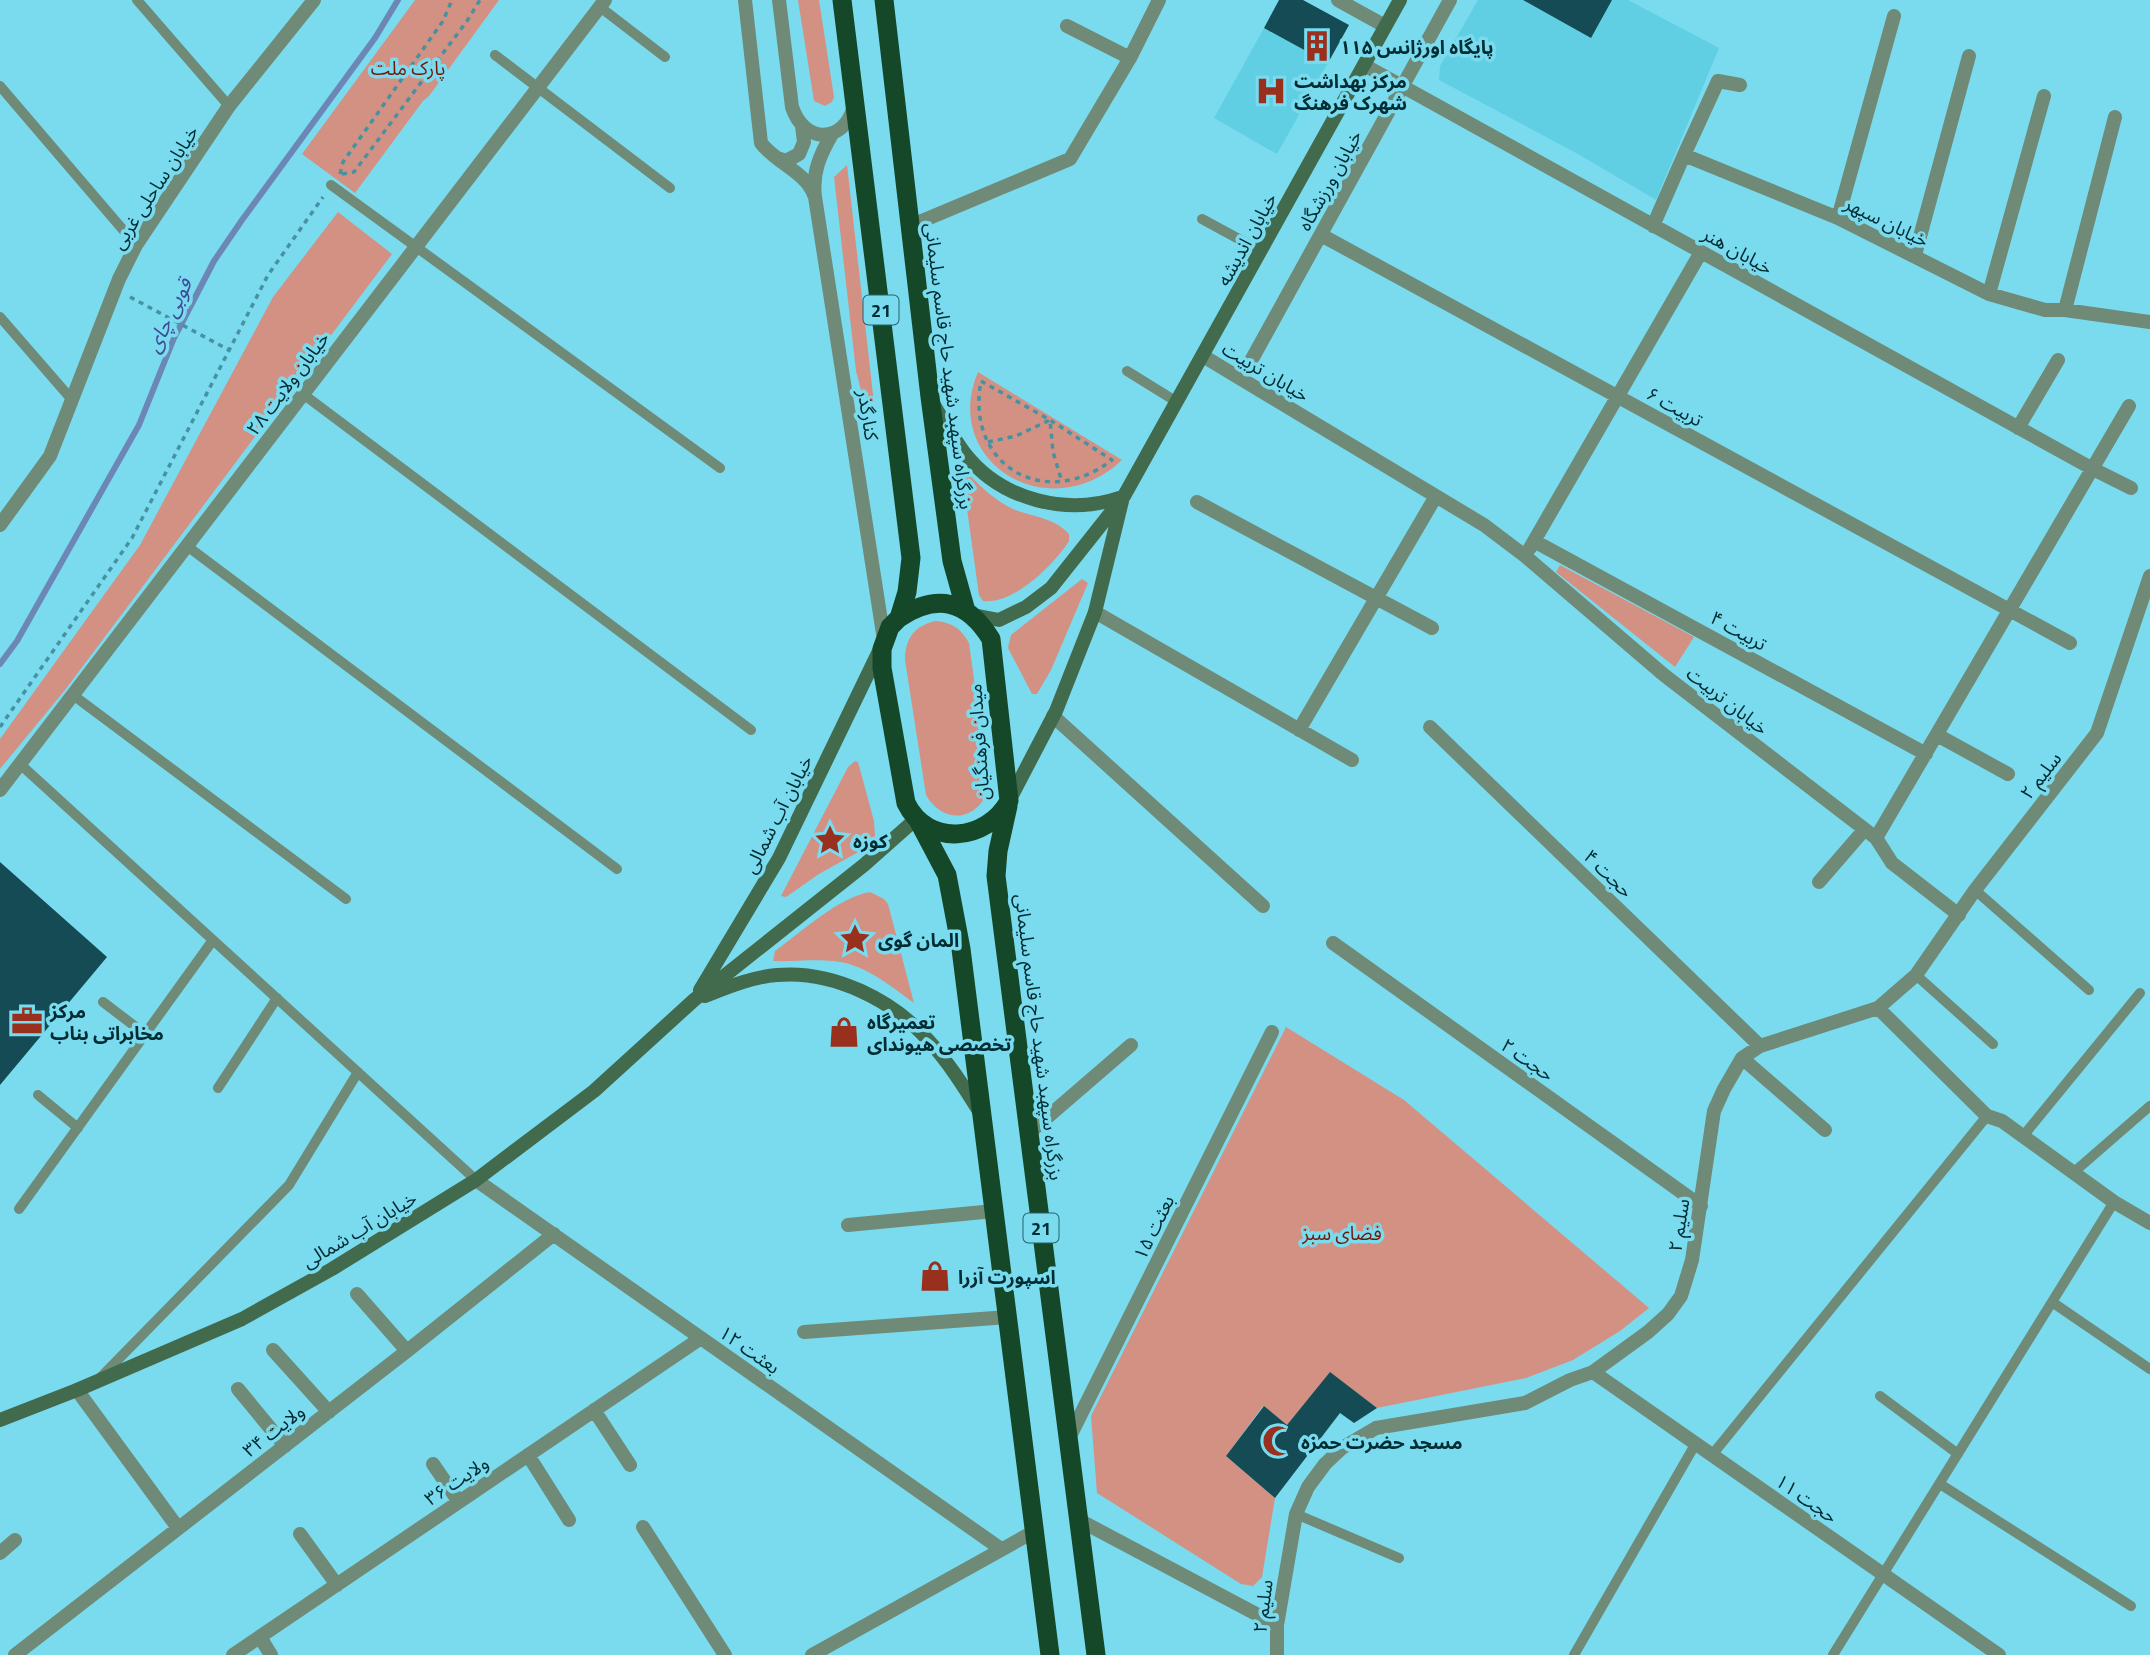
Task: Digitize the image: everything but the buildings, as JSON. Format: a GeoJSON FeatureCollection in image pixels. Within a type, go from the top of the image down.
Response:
{"type":"FeatureCollection","features":[{"type":"Feature","properties":{"kind":"highway","name":"21"},"geometry":{"type":"LineString","coordinates":[[842,0],[911,558],[907,592],[899,618],[890,627],[884,640],[882,668],[906,803],[931,840],[947,875],[961,949],[1051,1655]]}},
{"type":"Feature","properties":{"kind":"highway","name":"بزرگراه سپهبد شهید حاج قاسم سلیمانی"},"geometry":{"type":"LineString","coordinates":[[884,0],[930,397],[952,561],[969,613]]}},
{"type":"Feature","properties":{"kind":"highway"},"geometry":{"type":"LineString","coordinates":[[899,618],[916,607],[931,603],[949,604],[969,613]]}},
{"type":"Feature","properties":{"kind":"highway","name":"میدان فرهنگیان"},"geometry":{"type":"LineString","coordinates":[[917,818],[943,833],[961,835],[988,826],[1004,811],[1010,801],[991,639],[981,623],[969,613]]}},
{"type":"Feature","properties":{"kind":"highway","name":"بزرگراه سپهبد شهید حاج قاسم سلیمانی"},"geometry":{"type":"LineString","coordinates":[[1010,801],[998,851],[996,876],[1096,1655]]}},
{"type":"Feature","properties":{"kind":"main road","name":"خیابان اندیشه"},"geometry":{"type":"LineString","coordinates":[[969,613],[999,620],[1026,607],[1044,594],[1069,567],[1124,496],[1400,0]]}},
{"type":"Feature","properties":{"kind":"main road"},"geometry":{"type":"LineString","coordinates":[[930,397],[967,456],[989,477],[1016,493],[1044,503],[1075,506],[1105,503],[1124,496]]}},
{"type":"Feature","properties":{"kind":"main road","name":"خیابان اندیشه"},"geometry":{"type":"LineString","coordinates":[[1010,801],[1054,716],[1095,612],[1124,496]]}},
{"type":"Feature","properties":{"kind":"main road","name":"خیابان آب شمالی"},"geometry":{"type":"LineString","coordinates":[[694,1000],[779,858],[884,640]]}},
{"type":"Feature","properties":{"kind":"main road","name":"خیابان آب شمالی"},"geometry":{"type":"LineString","coordinates":[[0,1420],[96,1382],[242,1318],[332,1269],[476,1180],[594,1091],[694,1000],[864,865],[917,818]]}},
{"type":"Feature","properties":{"kind":"main road"},"geometry":{"type":"LineString","coordinates":[[694,1000],[742,982],[776,975],[803,975],[833,980],[858,989],[906,1018],[928,1039],[947,1062],[982,1115]]}},
{"type":"Feature","properties":{"kind":"street","name":"خیابان ساحلی غربی"},"geometry":{"type":"LineString","coordinates":[[0,525],[50,456],[115,290],[136,245],[229,106],[314,0]]}},
{"type":"Feature","properties":{"kind":"street"},"geometry":{"type":"LineString","coordinates":[[745,0],[761,143],[775,158],[806,182],[815,197]]}},
{"type":"Feature","properties":{"kind":"street"},"geometry":{"type":"LineString","coordinates":[[779,0],[795,117],[802,126],[821,135],[832,134]]}},
{"type":"Feature","properties":{"kind":"street"},"geometry":{"type":"LineString","coordinates":[[910,226],[1070,159],[1130,58],[1159,0]]}},
{"type":"Feature","properties":{"kind":"street"},"geometry":{"type":"LineString","coordinates":[[1338,0],[1385,26]]}},
{"type":"Feature","properties":{"kind":"street","name":"خیابان ورزشگاه"},"geometry":{"type":"LineString","coordinates":[[1241,379],[1450,0]]}},
{"type":"Feature","properties":{"kind":"street","name":"خیابان ولایت ۲۸"},"geometry":{"type":"LineString","coordinates":[[0,790],[603,4]]}},
{"type":"Feature","properties":{"kind":"street"},"geometry":{"type":"LineString","coordinates":[[1838,218],[1894,16]]}},
{"type":"Feature","properties":{"kind":"street"},"geometry":{"type":"LineString","coordinates":[[1067,26],[1130,58]]}},
{"type":"Feature","properties":{"kind":"street"},"geometry":{"type":"LineString","coordinates":[[1915,256],[1969,56]]}},
{"type":"Feature","properties":{"kind":"street","name":"خیابان هنر"},"geometry":{"type":"LineString","coordinates":[[1364,65],[2131,488]]}},
{"type":"Feature","properties":{"kind":"street"},"geometry":{"type":"LineString","coordinates":[[1653,226],[1718,81],[1740,85]]}},
{"type":"Feature","properties":{"kind":"street"},"geometry":{"type":"LineString","coordinates":[[1989,293],[2044,96]]}},
{"type":"Feature","properties":{"kind":"street","name":"کنارگذر"},"geometry":{"type":"LineString","coordinates":[[855,101],[847,124],[832,134],[820,156],[814,174],[815,197],[884,640]]}},
{"type":"Feature","properties":{"kind":"street"},"geometry":{"type":"LineString","coordinates":[[2065,310],[2115,117]]}},
{"type":"Feature","properties":{"kind":"street"},"geometry":{"type":"LineString","coordinates":[[775,158],[786,161],[799,154],[804,142],[802,126]]}},
{"type":"Feature","properties":{"kind":"street","name":"خیابان سپهر"},"geometry":{"type":"LineString","coordinates":[[1684,155],[1838,218],[1989,293],[2045,310],[2065,310],[2150,322]]}},
{"type":"Feature","properties":{"kind":"street","name":"تربیت ۶"},"geometry":{"type":"LineString","coordinates":[[1321,235],[2070,643]]}},
{"type":"Feature","properties":{"kind":"street"},"geometry":{"type":"LineString","coordinates":[[1525,556],[1701,252]]}},
{"type":"Feature","properties":{"kind":"street","name":"خیابان تربیت"},"geometry":{"type":"LineString","coordinates":[[1203,356],[1484,525],[1525,556],[1664,676],[1870,834],[1892,863],[1959,915]]}},
{"type":"Feature","properties":{"kind":"street"},"geometry":{"type":"LineString","coordinates":[[2018,428],[2058,360]]}},
{"type":"Feature","properties":{"kind":"street"},"geometry":{"type":"LineString","coordinates":[[1819,882],[1870,834],[1926,754],[2129,406]]}},
{"type":"Feature","properties":{"kind":"street"},"geometry":{"type":"LineString","coordinates":[[1299,730],[1436,496]]}},
{"type":"Feature","properties":{"kind":"street"},"geometry":{"type":"LineString","coordinates":[[1197,502],[1432,628]]}},
{"type":"Feature","properties":{"kind":"street","name":"تربیت ۴"},"geometry":{"type":"LineString","coordinates":[[1534,541],[1926,754]]}},
{"type":"Feature","properties":{"kind":"street","name":"سلیم ۲"},"geometry":{"type":"LineString","coordinates":[[1277,1655],[1277,1625],[1296,1514],[1308,1487],[1325,1464],[1342,1448],[1376,1428],[1525,1403],[1570,1380],[1593,1372],[1668,1314],[1681,1296],[1692,1260],[1714,1111],[1741,1058],[1760,1046],[1878,1008],[1916,975],[1975,890],[2097,733],[2150,576]]}},
{"type":"Feature","properties":{"kind":"street"},"geometry":{"type":"LineString","coordinates":[[1095,612],[1352,760]]}},
{"type":"Feature","properties":{"kind":"street"},"geometry":{"type":"LineString","coordinates":[[1054,716],[1263,906]]}},
{"type":"Feature","properties":{"kind":"street","name":"حجت ۴"},"geometry":{"type":"LineString","coordinates":[[1430,727],[1760,1046]]}},
{"type":"Feature","properties":{"kind":"street"},"geometry":{"type":"LineString","coordinates":[[1937,735],[2008,774]]}},
{"type":"Feature","properties":{"kind":"street","name":"حجت ۲"},"geometry":{"type":"LineString","coordinates":[[1333,943],[1702,1206]]}},
{"type":"Feature","properties":{"kind":"street"},"geometry":{"type":"LineString","coordinates":[[1878,1008],[1987,1115],[2024,1135],[2115,1202],[2150,1223]]}},
{"type":"Feature","properties":{"kind":"street","name":"بعثت ۱۵"},"geometry":{"type":"LineString","coordinates":[[1068,1440],[1272,1032]]}},
{"type":"Feature","properties":{"kind":"street"},"geometry":{"type":"LineString","coordinates":[[1028,1133],[1130,1045]]}},
{"type":"Feature","properties":{"kind":"street"},"geometry":{"type":"LineString","coordinates":[[1741,1058],[1825,1130]]}},
{"type":"Feature","properties":{"kind":"street","name":"بعثت ۱۲"},"geometry":{"type":"LineString","coordinates":[[476,1180],[1001,1549]]}},
{"type":"Feature","properties":{"kind":"street"},"geometry":{"type":"LineString","coordinates":[[848,1225],[994,1211]]}},
{"type":"Feature","properties":{"kind":"street","name":"ولایت ۳۴"},"geometry":{"type":"LineString","coordinates":[[15,1655],[407,1352],[554,1234]]}},
{"type":"Feature","properties":{"kind":"street"},"geometry":{"type":"LineString","coordinates":[[357,1294],[407,1352]]}},
{"type":"Feature","properties":{"kind":"street"},"geometry":{"type":"LineString","coordinates":[[804,1332],[1008,1317]]}},
{"type":"Feature","properties":{"kind":"street","name":"ولایت ۳۶"},"geometry":{"type":"LineString","coordinates":[[233,1655],[701,1338]]}},
{"type":"Feature","properties":{"kind":"street"},"geometry":{"type":"LineString","coordinates":[[273,1350],[329,1412]]}},
{"type":"Feature","properties":{"kind":"street","name":"حجت ۱۱"},"geometry":{"type":"LineString","coordinates":[[1593,1372],[1999,1655]]}},
{"type":"Feature","properties":{"kind":"street"},"geometry":{"type":"LineString","coordinates":[[238,1389],[285,1446]]}},
{"type":"Feature","properties":{"kind":"street"},"geometry":{"type":"LineString","coordinates":[[77,1390],[178,1528]]}},
{"type":"Feature","properties":{"kind":"street"},"geometry":{"type":"LineString","coordinates":[[594,1410],[630,1465]]}},
{"type":"Feature","properties":{"kind":"street"},"geometry":{"type":"LineString","coordinates":[[528,1455],[569,1520]]}},
{"type":"Feature","properties":{"kind":"street"},"geometry":{"type":"LineString","coordinates":[[433,1464],[459,1502]]}},
{"type":"Feature","properties":{"kind":"street"},"geometry":{"type":"LineString","coordinates":[[1079,1520],[1277,1625]]}},
{"type":"Feature","properties":{"kind":"street"},"geometry":{"type":"LineString","coordinates":[[643,1527],[725,1655]]}},
{"type":"Feature","properties":{"kind":"street"},"geometry":{"type":"LineString","coordinates":[[812,1655],[1035,1531]]}},
{"type":"Feature","properties":{"kind":"street"},"geometry":{"type":"LineString","coordinates":[[300,1534],[337,1585]]}},
{"type":"Feature","properties":{"kind":"street"},"geometry":{"type":"LineString","coordinates":[[0,1553],[15,1540]]}},
{"type":"Feature","properties":{"kind":"street"},"geometry":{"type":"LineString","coordinates":[[260,1637],[271,1655]]}},
{"type":"Feature","properties":{"kind":"lane"},"geometry":{"type":"LineString","coordinates":[[137,0],[229,106]]}},
{"type":"Feature","properties":{"kind":"lane"},"geometry":{"type":"LineString","coordinates":[[603,4],[665,57]]}},
{"type":"Feature","properties":{"kind":"lane"},"geometry":{"type":"LineString","coordinates":[[495,55],[670,188]]}},
{"type":"Feature","properties":{"kind":"lane"},"geometry":{"type":"LineString","coordinates":[[0,86],[136,245]]}},
{"type":"Feature","properties":{"kind":"lane"},"geometry":{"type":"LineString","coordinates":[[331,185],[720,468]]}},
{"type":"Feature","properties":{"kind":"lane"},"geometry":{"type":"LineString","coordinates":[[1202,219],[1261,251]]}},
{"type":"Feature","properties":{"kind":"lane"},"geometry":{"type":"LineString","coordinates":[[0,317],[73,401]]}},
{"type":"Feature","properties":{"kind":"lane"},"geometry":{"type":"LineString","coordinates":[[1127,371],[1177,402]]}},
{"type":"Feature","properties":{"kind":"lane"},"geometry":{"type":"LineString","coordinates":[[303,394],[751,730]]}},
{"type":"Feature","properties":{"kind":"lane"},"geometry":{"type":"LineString","coordinates":[[187,546],[617,869]]}},
{"type":"Feature","properties":{"kind":"lane"},"geometry":{"type":"LineString","coordinates":[[73,695],[346,899]]}},
{"type":"Feature","properties":{"kind":"lane"},"geometry":{"type":"LineString","coordinates":[[20,764],[476,1180]]}},
{"type":"Feature","properties":{"kind":"lane"},"geometry":{"type":"LineString","coordinates":[[1975,890],[2089,990]]}},
{"type":"Feature","properties":{"kind":"lane"},"geometry":{"type":"LineString","coordinates":[[19,1209],[213,940]]}},
{"type":"Feature","properties":{"kind":"lane"},"geometry":{"type":"LineString","coordinates":[[1916,975],[1993,1044]]}},
{"type":"Feature","properties":{"kind":"lane"},"geometry":{"type":"LineString","coordinates":[[2024,1135],[2140,993]]}},
{"type":"Feature","properties":{"kind":"lane"},"geometry":{"type":"LineString","coordinates":[[218,1088],[277,998]]}},
{"type":"Feature","properties":{"kind":"lane"},"geometry":{"type":"LineString","coordinates":[[103,1002],[145,1034]]}},
{"type":"Feature","properties":{"kind":"lane"},"geometry":{"type":"LineString","coordinates":[[96,1382],[289,1185],[358,1072]]}},
{"type":"Feature","properties":{"kind":"lane"},"geometry":{"type":"LineString","coordinates":[[38,1095],[78,1128]]}},
{"type":"Feature","properties":{"kind":"lane"},"geometry":{"type":"LineString","coordinates":[[2074,1172],[2150,1106]]}},
{"type":"Feature","properties":{"kind":"lane"},"geometry":{"type":"LineString","coordinates":[[1712,1455],[1987,1115]]}},
{"type":"Feature","properties":{"kind":"lane"},"geometry":{"type":"LineString","coordinates":[[1833,1655],[2115,1202]]}},
{"type":"Feature","properties":{"kind":"lane"},"geometry":{"type":"LineString","coordinates":[[2052,1302],[2150,1369]]}},
{"type":"Feature","properties":{"kind":"lane"},"geometry":{"type":"LineString","coordinates":[[1880,1396],[1958,1454]]}},
{"type":"Feature","properties":{"kind":"lane"},"geometry":{"type":"LineString","coordinates":[[1574,1655],[1696,1443]]}},
{"type":"Feature","properties":{"kind":"lane"},"geometry":{"type":"LineString","coordinates":[[1940,1484],[2131,1606]]}},
{"type":"Feature","properties":{"kind":"lane"},"geometry":{"type":"LineString","coordinates":[[1296,1514],[1399,1558]]}},
{"type":"Feature","properties":{"kind":"path"},"geometry":{"type":"LineString","coordinates":[[452,0],[443,21],[343,162],[340,174],[354,172],[480,0]]}},
{"type":"Feature","properties":{"kind":"path"},"geometry":{"type":"LineString","coordinates":[[0,727],[132,538],[268,275],[331,185]]}},
{"type":"Feature","properties":{"kind":"path"},"geometry":{"type":"LineString","coordinates":[[115,290],[229,350]]}},
{"type":"Feature","properties":{"kind":"path"},"geometry":{"type":"LineString","coordinates":[[981,381],[1050,420],[1112,460],[1082,478],[1062,482],[1041,481],[1016,472],[998,456],[988,442],[980,423],[981,381]]}},
{"type":"Feature","properties":{"kind":"path"},"geometry":{"type":"LineString","coordinates":[[988,442],[1016,436],[1050,420]]}},
{"type":"Feature","properties":{"kind":"path"},"geometry":{"type":"LineString","coordinates":[[1050,420],[1053,452],[1062,482]]}},
{"type":"Feature","properties":{"kind":"shaded area"},"geometry":{"type":"Polygon","coordinates":[[[1478,0],[1628,0],[1719,48],[1656,200],[1578,154],[1439,80],[1440,66],[1478,0]]]}},
{"type":"Feature","properties":{"kind":"shaded area","name":"مرکز بهداشت شهرک فرهنگ"},"geometry":{"type":"Polygon","coordinates":[[[1264,28],[1328,63],[1277,154],[1214,118],[1264,28]]]}},
{"type":"Feature","properties":{"kind":"green space","name":"پارک ملت"},"geometry":{"type":"Polygon","coordinates":[[[415,0],[499,0],[355,193],[302,154],[415,0]]]}},
{"type":"Feature","properties":{"kind":"green space"},"geometry":{"type":"Polygon","coordinates":[[[798,0],[819,0],[834,97],[832,102],[825,106],[814,101],[798,0]]]}},
{"type":"Feature","properties":{"kind":"green space"},"geometry":{"type":"Polygon","coordinates":[[[847,165],[875,412],[871,415],[867,413],[856,371],[834,177],[847,165]]]}},
{"type":"Feature","properties":{"kind":"green space"},"geometry":{"type":"Polygon","coordinates":[[[338,212],[392,254],[65,690],[0,769],[0,739],[140,545],[273,297],[338,212]]]}},
{"type":"Feature","properties":{"kind":"green space"},"geometry":{"type":"Polygon","coordinates":[[[978,372],[1122,460],[1093,480],[1063,488],[1034,486],[1008,476],[988,458],[974,433],[970,404],[978,372]]]}},
{"type":"Feature","properties":{"kind":"green space"},"geometry":{"type":"Polygon","coordinates":[[[961,466],[1005,505],[1057,524],[1069,534],[1069,541],[1062,551],[1032,582],[995,601],[983,601],[979,595],[961,466]]]}},
{"type":"Feature","properties":{"kind":"green space"},"geometry":{"type":"Polygon","coordinates":[[[1560,565],[1694,637],[1675,667],[1556,572],[1560,565]]]}},
{"type":"Feature","properties":{"kind":"green space"},"geometry":{"type":"Polygon","coordinates":[[[1082,579],[1088,583],[1051,670],[1037,694],[1032,694],[1008,648],[1011,635],[1082,579]]]}},
{"type":"Feature","properties":{"kind":"green space"},"geometry":{"type":"Polygon","coordinates":[[[935,621],[955,627],[969,643],[989,787],[977,807],[960,815],[942,812],[926,795],[905,660],[912,634],[921,626],[935,621]]]}},
{"type":"Feature","properties":{"kind":"green space"},"geometry":{"type":"Polygon","coordinates":[[[855,761],[858,762],[874,821],[875,836],[871,845],[819,874],[786,897],[781,896],[848,767],[855,761]]]}},
{"type":"Feature","properties":{"kind":"green space"},"geometry":{"type":"Polygon","coordinates":[[[870,892],[888,904],[914,1003],[876,976],[852,965],[823,960],[773,961],[775,951],[821,916],[858,895],[870,892]]]}},
{"type":"Feature","properties":{"kind":"green space","name":"فضای سبز"},"geometry":{"type":"Polygon","coordinates":[[[1286,1027],[1404,1100],[1649,1308],[1620,1331],[1573,1360],[1526,1378],[1377,1408],[1330,1373],[1287,1425],[1263,1406],[1226,1456],[1275,1498],[1262,1577],[1253,1586],[1241,1584],[1097,1493],[1091,1416],[1286,1027]]]}},
{"type":"Feature","properties":{"kind":"waterway","name":"قوبی چای"},"geometry":{"type":"LineString","coordinates":[[0,664],[17,641],[139,425],[174,338],[214,261],[375,38],[398,0]]}},
{"type":"Feature","properties":{"kind":"place","name":"پایگاه اورژانس ۱۱۵"},"geometry":{"type":"Point","coordinates":[1317,46]}},
{"type":"Feature","properties":{"kind":"place","name":"مرکز بهداشت شهرک فرهنگ"},"geometry":{"type":"Point","coordinates":[1271,91]}},
{"type":"Feature","properties":{"kind":"place","name":"کوزه"},"geometry":{"type":"Point","coordinates":[830,840]}},
{"type":"Feature","properties":{"kind":"place","name":"المان گوی"},"geometry":{"type":"Point","coordinates":[855,939]}},
{"type":"Feature","properties":{"kind":"place","name":"مرکز مخابراتی بناب"},"geometry":{"type":"Point","coordinates":[27,1021]}},
{"type":"Feature","properties":{"kind":"place","name":"تعمیرگاه تخصصی هیوندای"},"geometry":{"type":"Point","coordinates":[844,1032]}},
{"type":"Feature","properties":{"kind":"place","name":"اسپورت آزرا"},"geometry":{"type":"Point","coordinates":[935,1276]}},
{"type":"Feature","properties":{"kind":"place","name":"مسجد حضرت حمزه"},"geometry":{"type":"Point","coordinates":[1278,1441]}}]}
